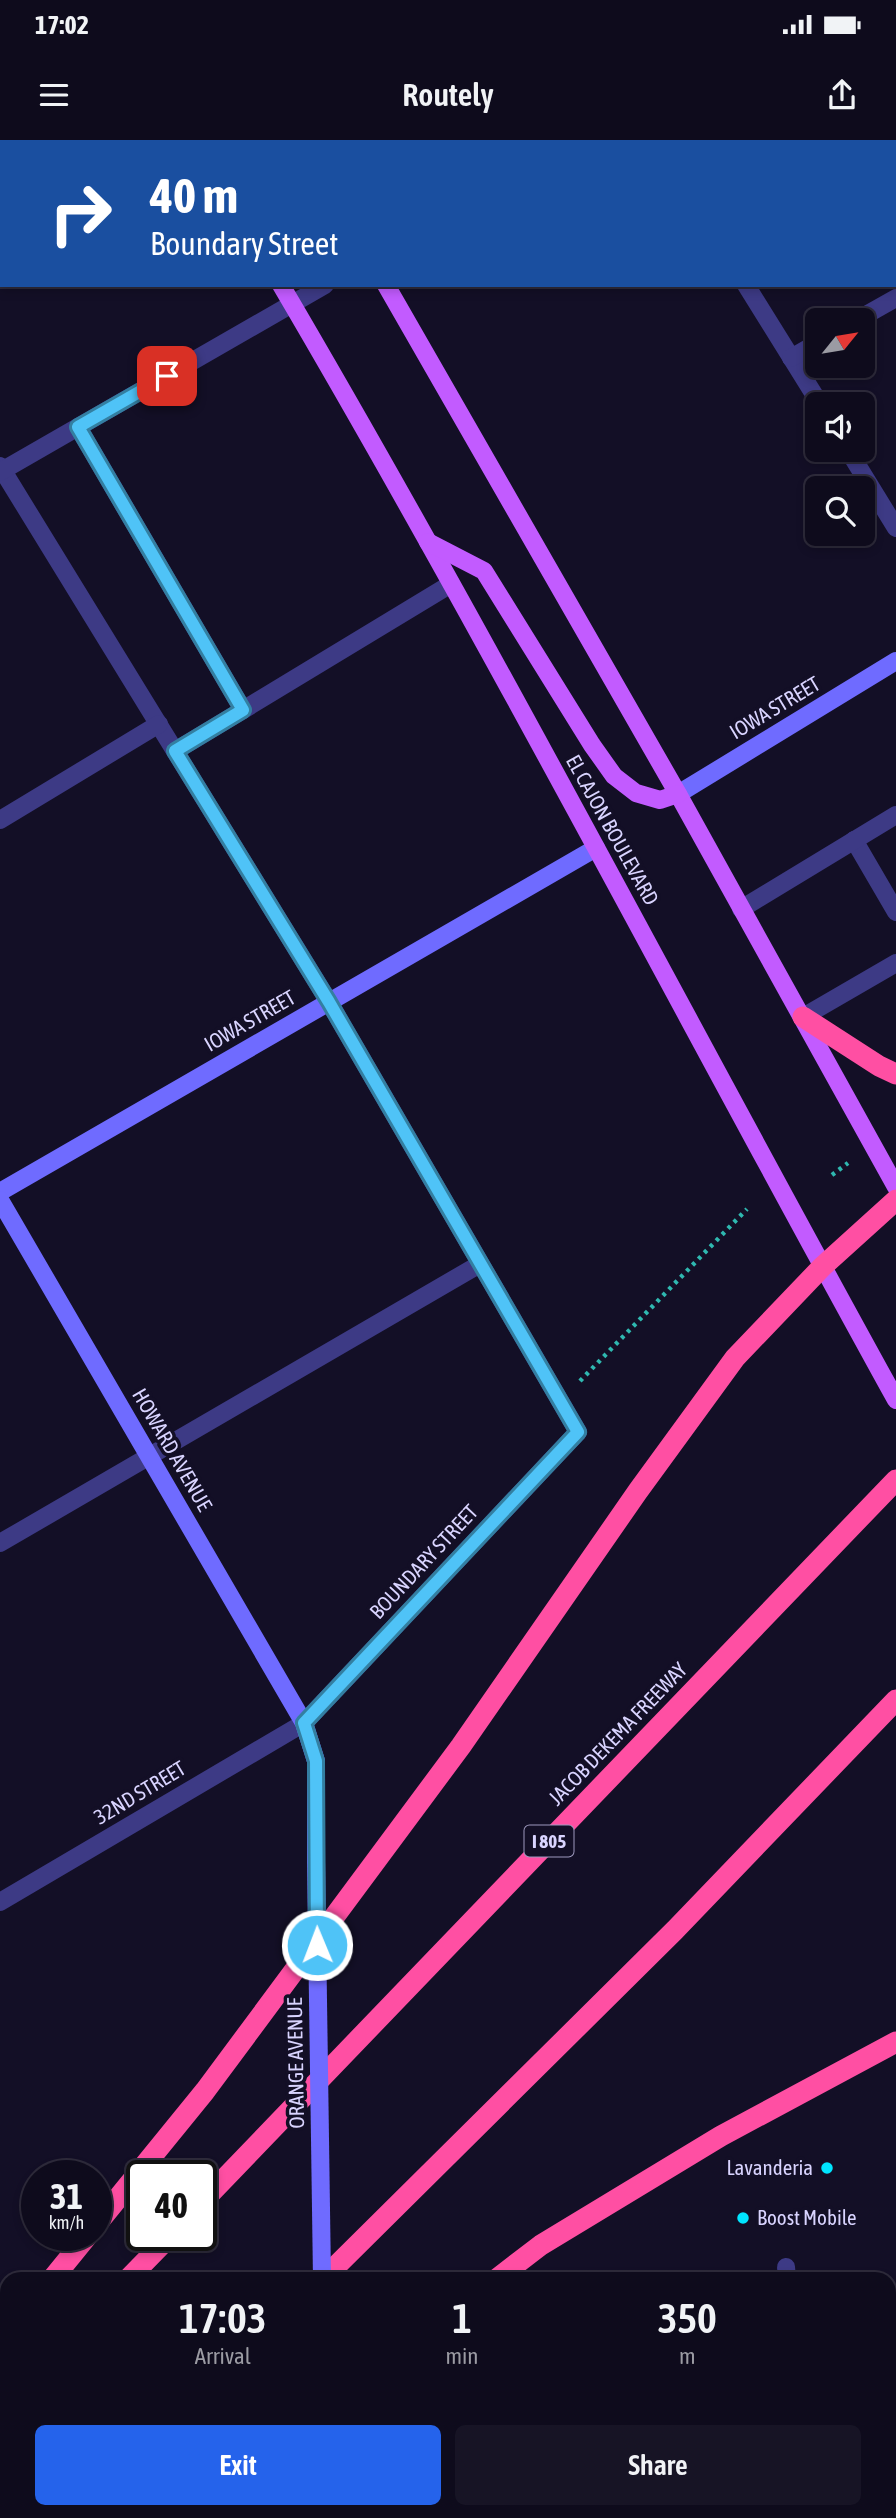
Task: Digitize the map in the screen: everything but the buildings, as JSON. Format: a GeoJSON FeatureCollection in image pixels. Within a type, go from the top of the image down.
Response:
{"type":"FeatureCollection","features":[{"type":"Feature","properties":{"kind":"highway"},"geometry":{"type":"LineString","coordinates":[[803,1017],[878,1066],[896,1074]]}},
{"type":"Feature","properties":{"kind":"highway"},"geometry":{"type":"LineString","coordinates":[[112,2205],[205,2091],[461,1746],[638,1491],[735,1358],[822,1267],[896,1200]]}},
{"type":"Feature","properties":{"kind":"highway","name":"JACOB DEKEMA FREEWAY"},"geometry":{"type":"LineString","coordinates":[[217,2186],[896,1480]]}},
{"type":"Feature","properties":{"kind":"highway"},"geometry":{"type":"LineString","coordinates":[[329,2272],[675,1930],[896,1700]]}},
{"type":"Feature","properties":{"kind":"highway"},"geometry":{"type":"LineString","coordinates":[[506,2272],[541,2245],[721,2136],[896,2042]]}},
{"type":"Feature","properties":{"kind":"highway"},"geometry":{"type":"LineString","coordinates":[[58,2272],[75,2251]]}},
{"type":"Feature","properties":{"kind":"highway"},"geometry":{"type":"LineString","coordinates":[[135,2272],[155,2251]]}},
{"type":"Feature","properties":{"kind":"main road","name":"EL CAJON BOULEVARD"},"geometry":{"type":"LineString","coordinates":[[282,287],[428,542],[896,1400]]}},
{"type":"Feature","properties":{"kind":"main road"},"geometry":{"type":"LineString","coordinates":[[387,287],[678,794],[896,1187]]}},
{"type":"Feature","properties":{"kind":"main road"},"geometry":{"type":"LineString","coordinates":[[428,542],[484,571],[614,776],[636,793],[660,800],[678,794]]}},
{"type":"Feature","properties":{"kind":"street"},"geometry":{"type":"LineString","coordinates":[[322,287],[1,470],[329,1002],[560,1402]]}},
{"type":"Feature","properties":{"kind":"street"},"geometry":{"type":"LineString","coordinates":[[747,287],[812,392]]}},
{"type":"Feature","properties":{"kind":"street"},"geometry":{"type":"LineString","coordinates":[[875,310],[896,298]]}},
{"type":"Feature","properties":{"kind":"street"},"geometry":{"type":"LineString","coordinates":[[791,358],[805,350]]}},
{"type":"Feature","properties":{"kind":"street"},"geometry":{"type":"LineString","coordinates":[[78,427],[243,710]]}},
{"type":"Feature","properties":{"kind":"street"},"geometry":{"type":"LineString","coordinates":[[855,462],[896,528]]}},
{"type":"Feature","properties":{"kind":"street"},"geometry":{"type":"LineString","coordinates":[[175,751],[451,584]]}},
{"type":"Feature","properties":{"kind":"street","name":"IOWA STREET"},"geometry":{"type":"LineString","coordinates":[[678,794],[896,661]]}},
{"type":"Feature","properties":{"kind":"street"},"geometry":{"type":"LineString","coordinates":[[0,820],[159,724]]}},
{"type":"Feature","properties":{"kind":"street"},"geometry":{"type":"LineString","coordinates":[[741,909],[896,815]]}},
{"type":"Feature","properties":{"kind":"street"},"geometry":{"type":"LineString","coordinates":[[854,840],[896,912]]}},
{"type":"Feature","properties":{"kind":"street","name":"IOWA STREET"},"geometry":{"type":"LineString","coordinates":[[0,1192],[596,848]]}},
{"type":"Feature","properties":{"kind":"street"},"geometry":{"type":"LineString","coordinates":[[803,1017],[896,963]]}},
{"type":"Feature","properties":{"kind":"street","name":"HOWARD AVENUE"},"geometry":{"type":"LineString","coordinates":[[0,1200],[304,1723]]}},
{"type":"Feature","properties":{"kind":"street"},"geometry":{"type":"LineString","coordinates":[[0,1543],[480,1264]]}},
{"type":"Feature","properties":{"kind":"street","name":"BOUNDARY STREET"},"geometry":{"type":"LineString","coordinates":[[304,1723],[578,1432],[560,1402]]}},
{"type":"Feature","properties":{"kind":"street","name":"ORANGE AVENUE"},"geometry":{"type":"LineString","coordinates":[[304,1723],[316,1761],[323,2272]]}},
{"type":"Feature","properties":{"kind":"street","name":"32ND STREET"},"geometry":{"type":"LineString","coordinates":[[0,1902],[304,1723]]}},
{"type":"Feature","properties":{"kind":"path"},"geometry":{"type":"LineString","coordinates":[[832,1175],[848,1163]]}},
{"type":"Feature","properties":{"kind":"path"},"geometry":{"type":"LineString","coordinates":[[560,1402],[747,1209]]}},
{"type":"Feature","properties":{"kind":"place","name":"Lavanderia"},"geometry":{"type":"Point","coordinates":[827,2168]}},
{"type":"Feature","properties":{"kind":"place","name":"Boost Mobile"},"geometry":{"type":"Point","coordinates":[743,2218]}},
{"type":"Feature","properties":{"kind":"route"},"geometry":{"type":"LineString","coordinates":[[167,376],[78,427],[243,710],[175,751],[329,1002],[578,1432],[304,1723],[316,1761],[317,1945]]}}]}
